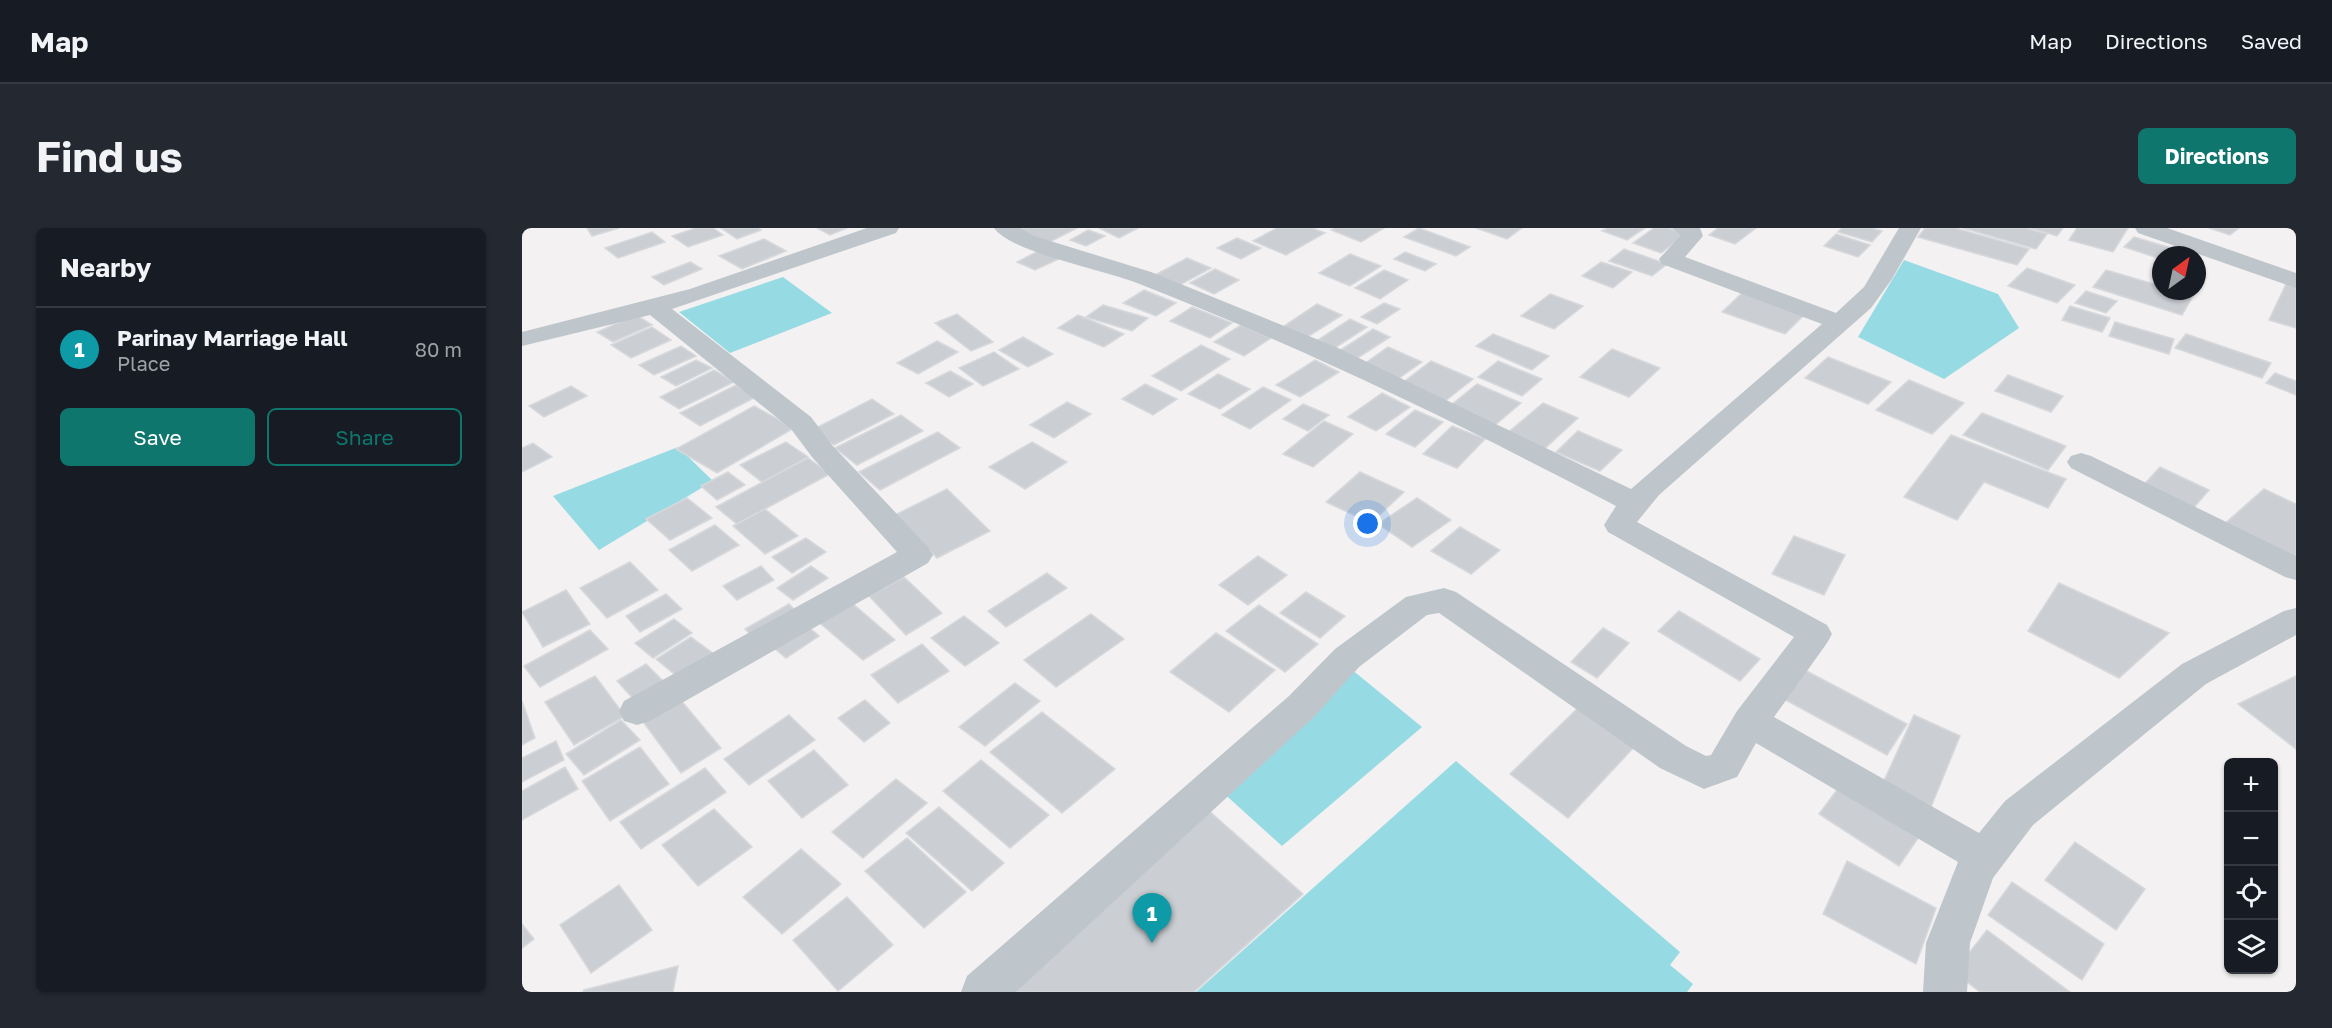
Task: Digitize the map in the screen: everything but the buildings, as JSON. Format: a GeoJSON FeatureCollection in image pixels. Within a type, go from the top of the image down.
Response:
{"type":"FeatureCollection","features":[{"type":"Feature","properties":{"kind":"street"},"geometry":{"type":"LineString","coordinates":[[522,339],[654,307],[888,228]]}},
{"type":"Feature","properties":{"kind":"street"},"geometry":{"type":"LineString","coordinates":[[1005,228],[1026,241],[1143,277],[1327,352],[1527,448],[1634,503]]}},
{"type":"Feature","properties":{"kind":"street"},"geometry":{"type":"LineString","coordinates":[[1683,228],[1691,231],[1692,236],[1670,259],[1839,322]]}},
{"type":"Feature","properties":{"kind":"street"},"geometry":{"type":"LineString","coordinates":[[983,992],[1302,706],[1347,658],[1418,605],[1444,600],[1673,757],[1704,773],[1724,766],[1750,721],[1815,634],[1619,525],[1634,503],[1839,322],[1853,314],[1881,282],[1910,228]]}},
{"type":"Feature","properties":{"kind":"street"},"geometry":{"type":"LineString","coordinates":[[2146,228],[2296,281]]}},
{"type":"Feature","properties":{"kind":"street"},"geometry":{"type":"LineString","coordinates":[[637,711],[917,555],[822,451],[801,423],[654,307]]}},
{"type":"Feature","properties":{"kind":"street"},"geometry":{"type":"LineString","coordinates":[[2081,462],[2296,569]]}},
{"type":"Feature","properties":{"kind":"street"},"geometry":{"type":"LineString","coordinates":[[1945,992],[1948,943],[1976,868],[2019,813],[2193,674],[2296,620]]}},
{"type":"Feature","properties":{"kind":"street"},"geometry":{"type":"LineString","coordinates":[[1750,721],[1985,857]]}},
{"type":"Feature","properties":{"kind":"water"},"geometry":{"type":"Polygon","coordinates":[[[1904,260],[1998,294],[2019,328],[1944,379],[1858,337],[1904,260]]]}},
{"type":"Feature","properties":{"kind":"water"},"geometry":{"type":"Polygon","coordinates":[[[783,277],[832,313],[730,353],[679,312],[783,277]]]}},
{"type":"Feature","properties":{"kind":"water"},"geometry":{"type":"Polygon","coordinates":[[[678,447],[713,481],[599,550],[553,496],[678,447]]]}},
{"type":"Feature","properties":{"kind":"water"},"geometry":{"type":"Polygon","coordinates":[[[1351,669],[1422,727],[1282,846],[1209,780],[1351,669]]]}},
{"type":"Feature","properties":{"kind":"water"},"geometry":{"type":"Polygon","coordinates":[[[1456,761],[1680,952],[1670,965],[1693,984],[1687,992],[1196,992],[1456,761]]]}},
{"type":"Feature","properties":{"kind":"place","name":"Parinay Marriage Hall"},"geometry":{"type":"Point","coordinates":[1152,943]}}]}
